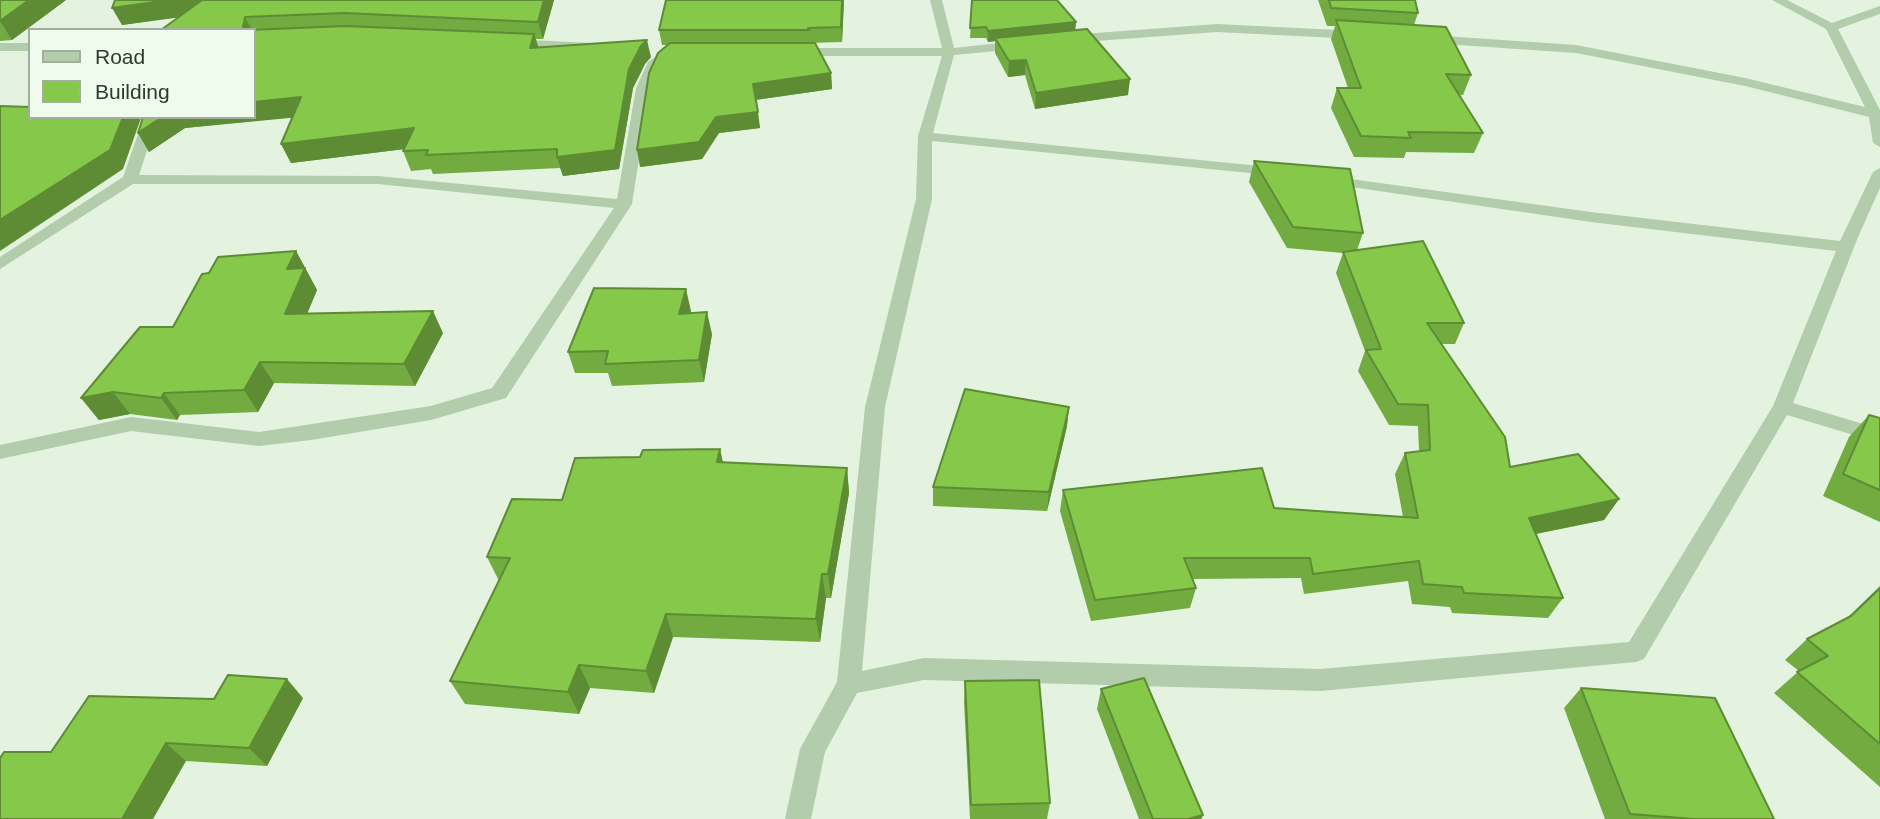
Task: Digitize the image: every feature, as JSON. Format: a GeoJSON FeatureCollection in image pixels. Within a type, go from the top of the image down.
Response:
{"type":"FeatureCollection","features":[{"type":"Feature","properties":{"kind":"street"},"geometry":{"type":"LineString","coordinates":[[798,819],[813,749],[849,684],[875,407],[924,199],[925,136],[949,52],[936,0]]}},
{"type":"Feature","properties":{"kind":"street"},"geometry":{"type":"LineString","coordinates":[[1777,0],[1831,27],[1875,114],[1880,144]]}},
{"type":"Feature","properties":{"kind":"street"},"geometry":{"type":"LineString","coordinates":[[1831,27],[1880,10]]}},
{"type":"Feature","properties":{"kind":"street"},"geometry":{"type":"LineString","coordinates":[[1057,41],[1217,28],[1371,36]]}},
{"type":"Feature","properties":{"kind":"street"},"geometry":{"type":"LineString","coordinates":[[1412,38],[1576,49],[1745,82],[1875,114]]}},
{"type":"Feature","properties":{"kind":"street"},"geometry":{"type":"LineString","coordinates":[[495,42],[602,48]]}},
{"type":"Feature","properties":{"kind":"street"},"geometry":{"type":"LineString","coordinates":[[776,52],[949,52],[1030,44]]}},
{"type":"Feature","properties":{"kind":"street"},"geometry":{"type":"LineString","coordinates":[[0,47],[28,47]]}},
{"type":"Feature","properties":{"kind":"street"},"geometry":{"type":"LineString","coordinates":[[0,452],[131,424],[259,439],[311,433],[431,413],[499,393],[624,204],[643,88],[653,65],[675,52],[642,50]]}},
{"type":"Feature","properties":{"kind":"street"},"geometry":{"type":"LineString","coordinates":[[130,179],[150,119]]}},
{"type":"Feature","properties":{"kind":"street"},"geometry":{"type":"LineString","coordinates":[[925,136],[1247,167],[1591,217],[1846,247]]}},
{"type":"Feature","properties":{"kind":"street"},"geometry":{"type":"LineString","coordinates":[[849,684],[924,669],[1320,680],[1636,652],[1782,407],[1846,247],[1880,172]]}},
{"type":"Feature","properties":{"kind":"street"},"geometry":{"type":"LineString","coordinates":[[0,264],[130,179],[378,180],[624,204]]}},
{"type":"Feature","properties":{"kind":"street"},"geometry":{"type":"LineString","coordinates":[[1782,407],[1880,436]]}},
{"type":"Feature","properties":{"kind":"building"},"geometry":{"type":"Polygon","coordinates":[[[0,0],[29,0],[0,21],[0,0]]]}},
{"type":"Feature","properties":{"kind":"building"},"geometry":{"type":"Polygon","coordinates":[[[115,0],[169,0],[112,8],[115,0]]]}},
{"type":"Feature","properties":{"kind":"building"},"geometry":{"type":"Polygon","coordinates":[[[202,0],[544,0],[538,22],[345,13],[245,17],[244,28],[164,28],[202,0]]]}},
{"type":"Feature","properties":{"kind":"building"},"geometry":{"type":"Polygon","coordinates":[[[666,0],[842,0],[841,27],[808,28],[809,30],[659,30],[666,0]]]}},
{"type":"Feature","properties":{"kind":"building"},"geometry":{"type":"Polygon","coordinates":[[[972,0],[1057,0],[1076,22],[988,31],[986,27],[970,28],[972,0]]]}},
{"type":"Feature","properties":{"kind":"building"},"geometry":{"type":"Polygon","coordinates":[[[1329,0],[1415,0],[1418,13],[1331,8],[1329,0]]]}},
{"type":"Feature","properties":{"kind":"building"},"geometry":{"type":"Polygon","coordinates":[[[1336,20],[1446,27],[1471,75],[1446,74],[1483,133],[1408,132],[1411,138],[1361,136],[1337,88],[1361,88],[1336,20]]]}},
{"type":"Feature","properties":{"kind":"building"},"geometry":{"type":"Polygon","coordinates":[[[345,26],[534,34],[530,48],[647,40],[629,69],[615,150],[557,157],[557,149],[426,155],[428,150],[403,151],[414,128],[281,144],[301,97],[256,102],[256,30],[345,26]]]}},
{"type":"Feature","properties":{"kind":"building"},"geometry":{"type":"Polygon","coordinates":[[[1087,29],[1130,79],[1036,93],[1026,60],[1009,61],[995,38],[1087,29]]]}},
{"type":"Feature","properties":{"kind":"building"},"geometry":{"type":"Polygon","coordinates":[[[670,43],[815,43],[831,73],[753,84],[758,112],[716,117],[699,142],[637,150],[649,73],[658,53],[670,43]]]}},
{"type":"Feature","properties":{"kind":"building"},"geometry":{"type":"Polygon","coordinates":[[[0,106],[28,107],[28,119],[122,119],[110,150],[0,220],[0,106]]]}},
{"type":"Feature","properties":{"kind":"building"},"geometry":{"type":"Polygon","coordinates":[[[142,119],[159,119],[138,133],[142,119]]]}},
{"type":"Feature","properties":{"kind":"building"},"geometry":{"type":"Polygon","coordinates":[[[1254,161],[1350,169],[1363,233],[1293,227],[1254,161]]]}},
{"type":"Feature","properties":{"kind":"building"},"geometry":{"type":"Polygon","coordinates":[[[1423,241],[1464,323],[1427,323],[1505,437],[1510,467],[1578,454],[1619,499],[1529,518],[1563,598],[1464,593],[1462,587],[1423,584],[1419,561],[1313,574],[1310,558],[1184,558],[1196,588],[1095,600],[1063,490],[1262,468],[1274,508],[1418,518],[1405,453],[1430,450],[1428,405],[1398,404],[1366,350],[1381,349],[1343,252],[1423,241]]]}},
{"type":"Feature","properties":{"kind":"building"},"geometry":{"type":"Polygon","coordinates":[[[296,251],[287,269],[305,268],[285,314],[433,311],[404,364],[260,362],[244,390],[164,393],[161,398],[113,392],[81,398],[140,327],[173,327],[202,274],[209,273],[218,257],[296,251]]]}},
{"type":"Feature","properties":{"kind":"building"},"geometry":{"type":"Polygon","coordinates":[[[594,288],[686,289],[679,314],[707,312],[699,360],[605,364],[608,351],[568,352],[594,288]]]}},
{"type":"Feature","properties":{"kind":"building"},"geometry":{"type":"Polygon","coordinates":[[[965,389],[1069,407],[1049,492],[933,487],[965,389]]]}},
{"type":"Feature","properties":{"kind":"building"},"geometry":{"type":"Polygon","coordinates":[[[1869,415],[1880,418],[1880,490],[1843,474],[1869,415]]]}},
{"type":"Feature","properties":{"kind":"building"},"geometry":{"type":"Polygon","coordinates":[[[720,449],[717,462],[847,468],[828,574],[822,574],[816,619],[666,614],[646,671],[579,665],[568,692],[450,681],[510,558],[487,557],[512,499],[562,500],[575,458],[640,457],[643,450],[720,449]]]}},
{"type":"Feature","properties":{"kind":"building"},"geometry":{"type":"Polygon","coordinates":[[[1880,588],[1880,744],[1797,672],[1828,656],[1807,639],[1851,616],[1880,588]]]}},
{"type":"Feature","properties":{"kind":"building"},"geometry":{"type":"Polygon","coordinates":[[[228,675],[287,679],[249,748],[166,743],[122,819],[0,819],[0,758],[4,752],[51,752],[89,696],[214,699],[228,675]]]}},
{"type":"Feature","properties":{"kind":"building"},"geometry":{"type":"Polygon","coordinates":[[[1144,678],[1203,815],[1188,819],[1153,819],[1101,689],[1144,678]]]}},
{"type":"Feature","properties":{"kind":"building"},"geometry":{"type":"Polygon","coordinates":[[[1039,680],[1050,803],[971,805],[965,681],[1039,680]]]}},
{"type":"Feature","properties":{"kind":"building"},"geometry":{"type":"Polygon","coordinates":[[[1581,688],[1715,698],[1774,819],[1694,819],[1630,814],[1581,688]]]}}]}
